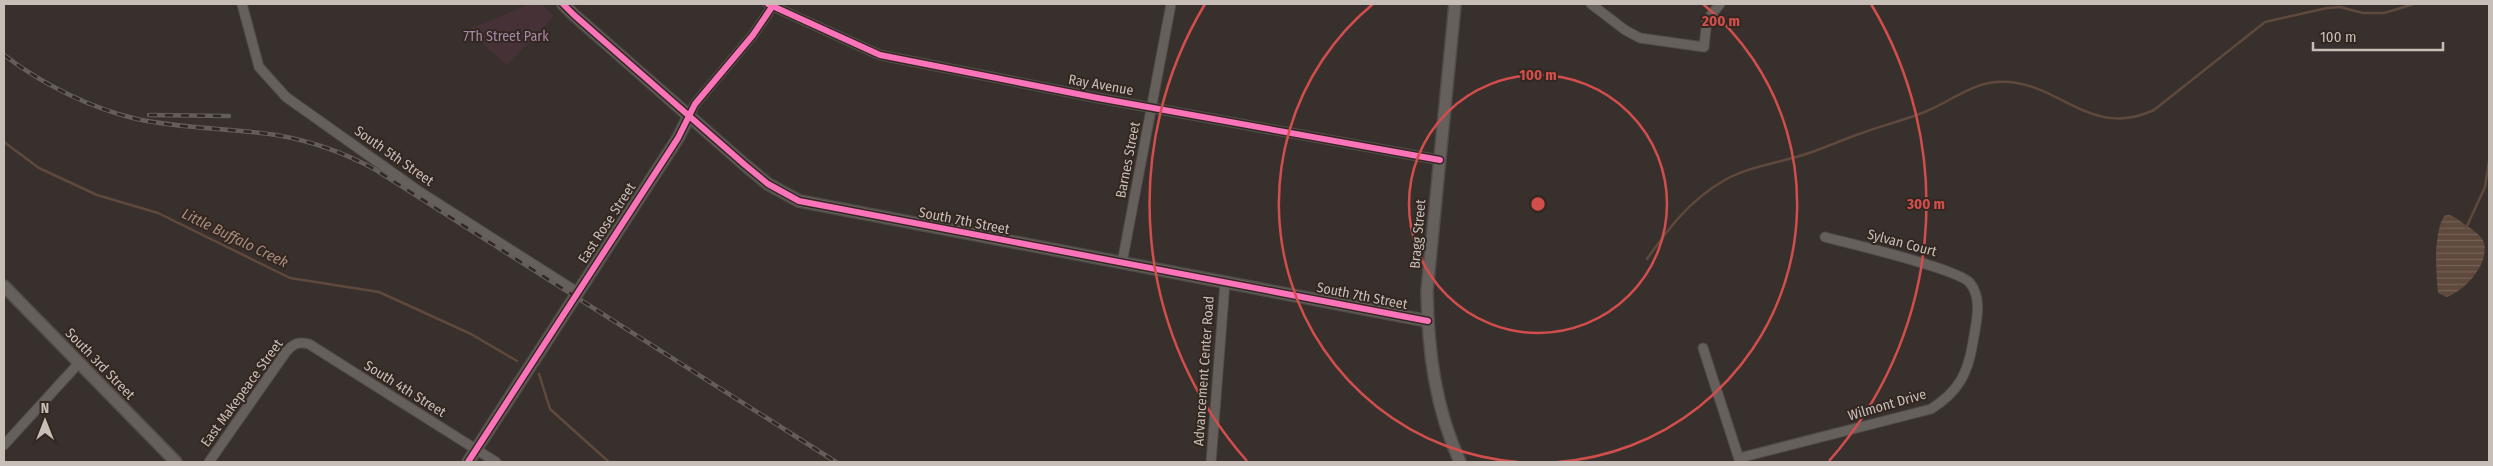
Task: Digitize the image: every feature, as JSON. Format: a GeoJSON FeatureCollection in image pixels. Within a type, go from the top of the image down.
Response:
{"type":"FeatureCollection","features":[{"type":"Feature","properties":{"kind":"street","name":"South 5th Street"},"geometry":{"type":"LineString","coordinates":[[242,4],[259,66],[286,97],[420,192],[577,292]]}},
{"type":"Feature","properties":{"kind":"street","name":"South 7th Street"},"geometry":{"type":"LineString","coordinates":[[563,4],[768,184],[799,201],[1428,321]]}},
{"type":"Feature","properties":{"kind":"street","name":"Barnes Street"},"geometry":{"type":"LineString","coordinates":[[1122,263],[1171,4]]}},
{"type":"Feature","properties":{"kind":"street","name":"Bragg Street"},"geometry":{"type":"LineString","coordinates":[[1455,4],[1428,291],[1428,321],[1430,360],[1435,388],[1445,423],[1460,462]]}},
{"type":"Feature","properties":{"kind":"street"},"geometry":{"type":"LineString","coordinates":[[1591,4],[1625,30],[1640,38],[1704,47],[1707,20],[1720,4]]}},
{"type":"Feature","properties":{"kind":"street","name":"East Rose Street"},"geometry":{"type":"LineString","coordinates":[[468,462],[678,138],[696,104],[752,35],[772,5]]}},
{"type":"Feature","properties":{"kind":"street","name":"Ray Avenue"},"geometry":{"type":"LineString","coordinates":[[772,5],[880,55],[1440,160]]}},
{"type":"Feature","properties":{"kind":"street","name":"Sylvan Court"},"geometry":{"type":"LineString","coordinates":[[1826,237],[1938,267],[1969,282]]}},
{"type":"Feature","properties":{"kind":"street","name":"Advancement Center Road"},"geometry":{"type":"LineString","coordinates":[[1211,462],[1225,282]]}},
{"type":"Feature","properties":{"kind":"street","name":"Wilmont Drive"},"geometry":{"type":"LineString","coordinates":[[1740,460],[1931,409],[1948,398],[1961,381],[1970,358],[1978,315],[1976,297],[1969,282]]}},
{"type":"Feature","properties":{"kind":"street","name":"South 3rd Street"},"geometry":{"type":"LineString","coordinates":[[4,286],[78,364],[176,462]]}},
{"type":"Feature","properties":{"kind":"street","name":"South 4th Street"},"geometry":{"type":"LineString","coordinates":[[298,342],[309,344],[496,462]]}},
{"type":"Feature","properties":{"kind":"street","name":"East Makepeace Street"},"geometry":{"type":"LineString","coordinates":[[210,462],[286,352],[292,344],[298,342]]}},
{"type":"Feature","properties":{"kind":"street"},"geometry":{"type":"LineString","coordinates":[[1703,348],[1740,460]]}},
{"type":"Feature","properties":{"kind":"street"},"geometry":{"type":"LineString","coordinates":[[4,445],[78,364]]}},
{"type":"Feature","properties":{"kind":"green space","name":"7Th Street Park"},"geometry":{"type":"Polygon","coordinates":[[[530,4],[541,4],[554,16],[507,65],[467,30],[530,4]]]}},
{"type":"Feature","properties":{"kind":"shaded area"},"geometry":{"type":"Polygon","coordinates":[[[2448,215],[2458,219],[2474,231],[2483,240],[2485,251],[2483,260],[2474,276],[2461,289],[2447,297],[2438,293],[2436,253],[2438,233],[2444,216],[2448,215]]]}},
{"type":"Feature","properties":{"kind":"waterway"},"geometry":{"type":"LineString","coordinates":[[1647,259],[1680,216],[1700,197],[1723,181],[1754,168],[1809,153],[1919,114],[1987,83],[2018,83],[2037,89],[2091,113],[2110,118],[2131,117],[2154,110],[2265,22],[2327,8],[2340,7],[2363,13],[2384,13],[2414,4]]}},
{"type":"Feature","properties":{"kind":"waterway","name":"Little Buffalo Creek"},"geometry":{"type":"LineString","coordinates":[[4,142],[39,168],[97,195],[158,213],[290,278],[379,292],[471,334],[517,361]]}},
{"type":"Feature","properties":{"kind":"waterway"},"geometry":{"type":"LineString","coordinates":[[2466,228],[2485,187],[2489,161]]}},
{"type":"Feature","properties":{"kind":"waterway","name":"Little Buffalo Creek"},"geometry":{"type":"LineString","coordinates":[[539,374],[550,409],[609,462]]}},
{"type":"Feature","properties":{"kind":"railway"},"geometry":{"type":"LineString","coordinates":[[4,55],[34,76],[67,94],[119,114],[172,125],[276,135],[328,148],[364,164],[836,462]]}},
{"type":"Feature","properties":{"kind":"railway"},"geometry":{"type":"LineString","coordinates":[[149,115],[229,116]]}},
{"type":"Feature","properties":{"kind":"cycle path"},"geometry":{"type":"LineString","coordinates":[[563,4],[745,165],[768,184],[799,201],[1428,321]]}},
{"type":"Feature","properties":{"kind":"cycle path"},"geometry":{"type":"LineString","coordinates":[[768,4],[880,55],[1098,98],[1440,160]]}},
{"type":"Feature","properties":{"kind":"cycle path"},"geometry":{"type":"LineString","coordinates":[[468,462],[678,138],[695,104],[753,35],[774,4]]}}]}
